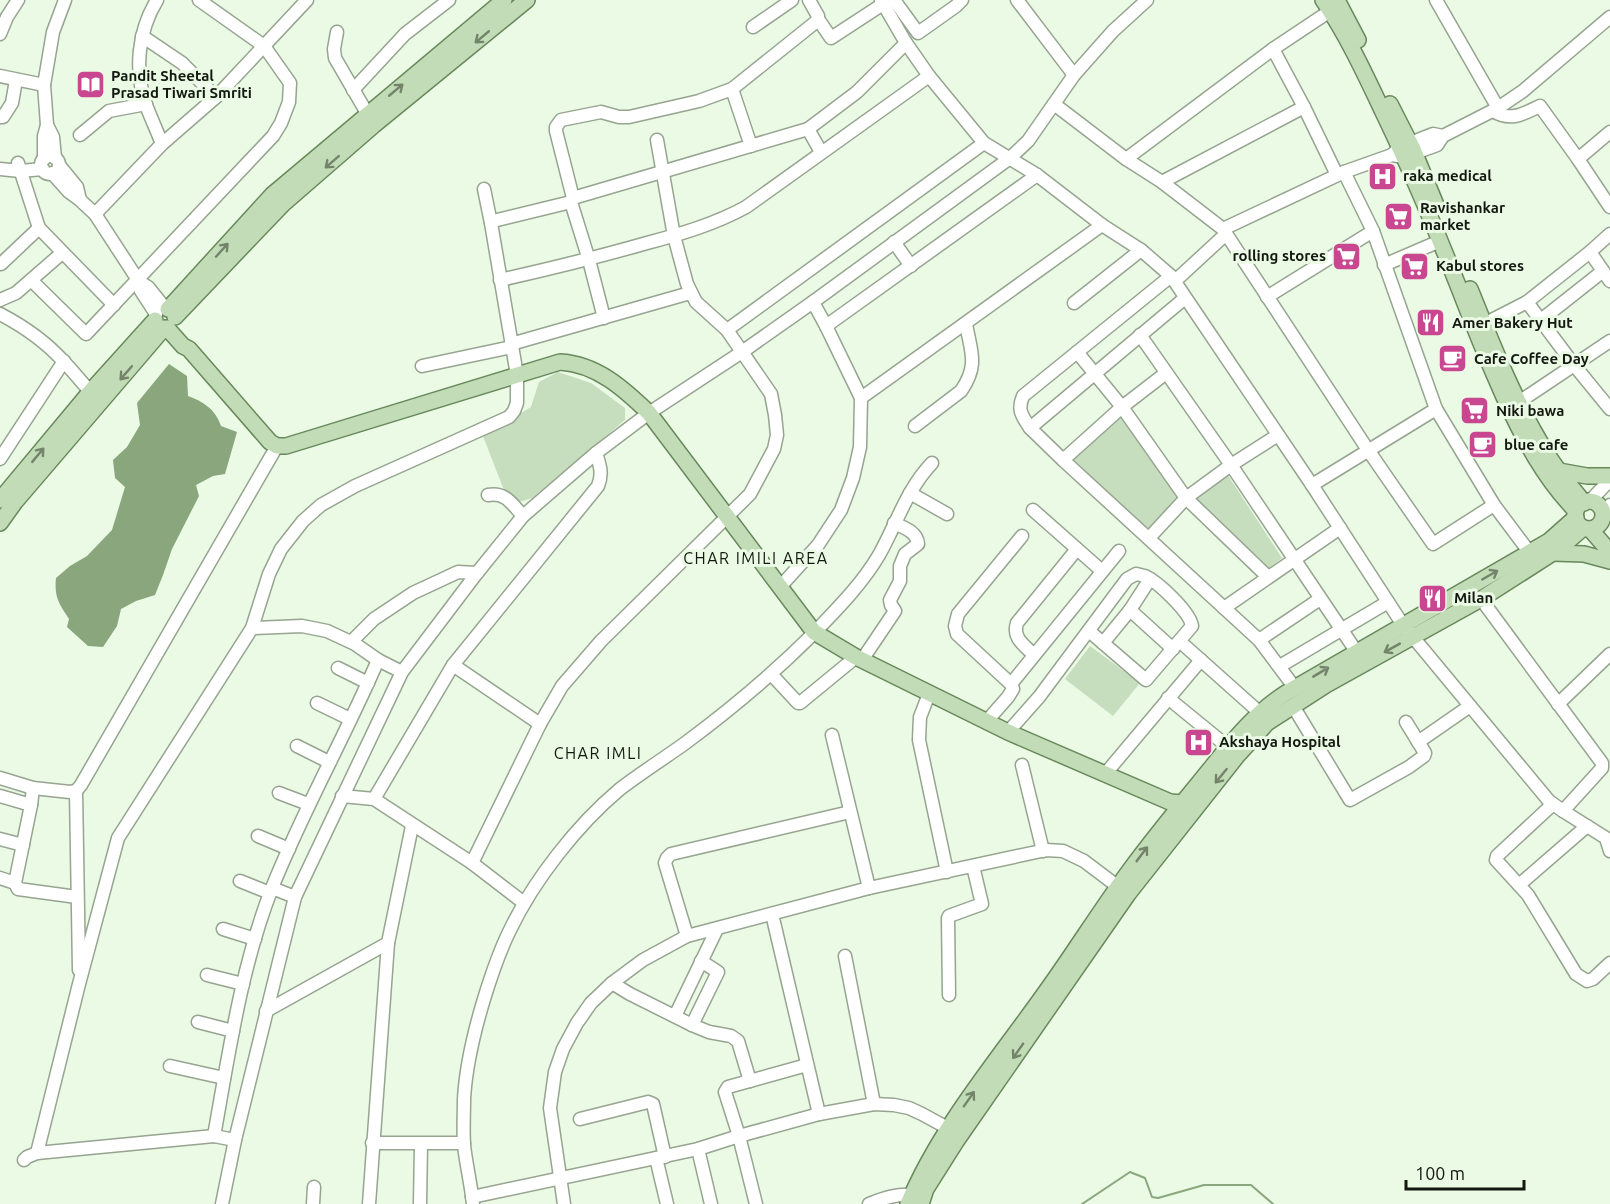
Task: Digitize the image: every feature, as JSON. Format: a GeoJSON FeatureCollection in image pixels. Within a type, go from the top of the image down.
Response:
{"type":"FeatureCollection","features":[{"type":"Feature","properties":{"kind":"main road"},"geometry":{"type":"LineString","coordinates":[[0,500],[205,277],[371,120],[504,0]]}},
{"type":"Feature","properties":{"kind":"main road"},"geometry":{"type":"LineString","coordinates":[[371,120],[527,0]]}},
{"type":"Feature","properties":{"kind":"main road"},"geometry":{"type":"LineString","coordinates":[[1333,4],[1404,151],[1519,402],[1540,443],[1592,516],[1610,552]]}},
{"type":"Feature","properties":{"kind":"main road"},"geometry":{"type":"LineString","coordinates":[[1404,151],[1484,353],[1520,431],[1552,483],[1592,516]]}},
{"type":"Feature","properties":{"kind":"main road"},"geometry":{"type":"LineString","coordinates":[[166,318],[183,346],[189,349],[270,442],[277,446],[286,446],[560,362],[581,365],[596,371],[625,390],[649,412],[814,632],[859,659],[986,722],[1106,773],[1181,809]]}},
{"type":"Feature","properties":{"kind":"main road"},"geometry":{"type":"LineString","coordinates":[[0,523],[96,397]]}},
{"type":"Feature","properties":{"kind":"main road"},"geometry":{"type":"LineString","coordinates":[[1559,471],[1610,478]]}},
{"type":"Feature","properties":{"kind":"main road"},"geometry":{"type":"LineString","coordinates":[[1181,809],[1237,756],[1267,723],[1530,553],[1592,516]]}},
{"type":"Feature","properties":{"kind":"main road"},"geometry":{"type":"LineString","coordinates":[[914,1201],[926,1189],[955,1132],[1123,891],[1228,747],[1259,712],[1356,651],[1408,631],[1481,598],[1553,553],[1592,516]]}},
{"type":"Feature","properties":{"kind":"main road"},"geometry":{"type":"LineString","coordinates":[[1553,553],[1584,554],[1610,561]]}},
{"type":"Feature","properties":{"kind":"street"},"geometry":{"type":"LineString","coordinates":[[0,34],[7,16],[18,0]]}},
{"type":"Feature","properties":{"kind":"street"},"geometry":{"type":"LineString","coordinates":[[65,0],[53,32],[44,85],[47,124],[44,136],[49,164],[77,187],[80,200],[95,214],[138,281],[141,291],[166,318]]}},
{"type":"Feature","properties":{"kind":"street"},"geometry":{"type":"LineString","coordinates":[[157,0],[149,13],[142,36],[138,74],[146,104],[162,144]]}},
{"type":"Feature","properties":{"kind":"street"},"geometry":{"type":"LineString","coordinates":[[31,280],[86,333],[138,281],[273,136],[281,123],[289,102],[290,83],[264,46],[199,0]]}},
{"type":"Feature","properties":{"kind":"street"},"geometry":{"type":"LineString","coordinates":[[95,214],[162,144],[216,97],[306,0]]}},
{"type":"Feature","properties":{"kind":"street"},"geometry":{"type":"LineString","coordinates":[[353,90],[405,34],[449,0]]}},
{"type":"Feature","properties":{"kind":"street"},"geometry":{"type":"LineString","coordinates":[[753,27],[792,0]]}},
{"type":"Feature","properties":{"kind":"street"},"geometry":{"type":"LineString","coordinates":[[809,0],[831,38],[886,1]]}},
{"type":"Feature","properties":{"kind":"street"},"geometry":{"type":"LineString","coordinates":[[886,1],[918,33],[962,0]]}},
{"type":"Feature","properties":{"kind":"street"},"geometry":{"type":"LineString","coordinates":[[1017,0],[1074,75]]}},
{"type":"Feature","properties":{"kind":"street"},"geometry":{"type":"LineString","coordinates":[[222,1204],[235,1140],[295,897],[402,672],[477,573],[523,516],[596,453],[649,412],[742,352],[813,302],[1010,158],[1028,141],[1074,75],[1113,31],[1147,0]]}},
{"type":"Feature","properties":{"kind":"street"},"geometry":{"type":"LineString","coordinates":[[1436,0],[1496,109],[1502,116],[1509,117],[1540,106],[1610,207]]}},
{"type":"Feature","properties":{"kind":"street"},"geometry":{"type":"LineString","coordinates":[[886,1],[906,43],[929,76],[984,143],[1037,175],[1102,225],[1141,250],[1173,279],[1408,631],[1558,808],[1608,842]]}},
{"type":"Feature","properties":{"kind":"street"},"geometry":{"type":"LineString","coordinates":[[1126,159],[1333,4]]}},
{"type":"Feature","properties":{"kind":"street"},"geometry":{"type":"LineString","coordinates":[[604,318],[556,131],[561,120],[601,112],[624,118],[699,101],[732,88],[818,19]]}},
{"type":"Feature","properties":{"kind":"street"},"geometry":{"type":"LineString","coordinates":[[1295,688],[1259,639],[1030,428],[1020,412],[1019,405],[1023,396],[1173,279],[1224,231],[1340,173],[1404,151],[1433,134],[1443,136],[1496,109],[1523,91],[1608,24]]}},
{"type":"Feature","properties":{"kind":"street"},"geometry":{"type":"LineString","coordinates":[[337,32],[335,58],[371,120]]}},
{"type":"Feature","properties":{"kind":"street"},"geometry":{"type":"LineString","coordinates":[[142,36],[182,63],[216,97]]}},
{"type":"Feature","properties":{"kind":"street"},"geometry":{"type":"LineString","coordinates":[[491,223],[808,129],[858,92],[906,43]]}},
{"type":"Feature","properties":{"kind":"street"},"geometry":{"type":"LineString","coordinates":[[1273,49],[1372,231],[1436,409],[1494,505],[1530,553]]}},
{"type":"Feature","properties":{"kind":"street"},"geometry":{"type":"LineString","coordinates":[[0,76],[44,85]]}},
{"type":"Feature","properties":{"kind":"street"},"geometry":{"type":"LineString","coordinates":[[500,280],[589,260],[674,236],[723,219],[746,207],[929,76]]}},
{"type":"Feature","properties":{"kind":"street"},"geometry":{"type":"LineString","coordinates":[[0,117],[3,117],[12,103],[16,80]]}},
{"type":"Feature","properties":{"kind":"street"},"geometry":{"type":"LineString","coordinates":[[732,88],[751,146]]}},
{"type":"Feature","properties":{"kind":"street"},"geometry":{"type":"LineString","coordinates":[[80,135],[109,111],[146,104]]}},
{"type":"Feature","properties":{"kind":"street"},"geometry":{"type":"LineString","coordinates":[[1054,104],[1126,159],[1162,182],[1224,231],[1368,450],[1433,544],[1494,505]]}},
{"type":"Feature","properties":{"kind":"street"},"geometry":{"type":"LineString","coordinates":[[1162,182],[1304,107]]}},
{"type":"Feature","properties":{"kind":"street"},"geometry":{"type":"LineString","coordinates":[[808,129],[821,152]]}},
{"type":"Feature","properties":{"kind":"street"},"geometry":{"type":"LineString","coordinates":[[1578,159],[1610,132]]}},
{"type":"Feature","properties":{"kind":"street"},"geometry":{"type":"LineString","coordinates":[[472,863],[540,724],[562,686],[609,633],[750,494],[774,449],[777,435],[771,394],[727,330],[696,302],[690,293],[674,236],[657,140]]}},
{"type":"Feature","properties":{"kind":"street"},"geometry":{"type":"LineString","coordinates":[[727,330],[984,143]]}},
{"type":"Feature","properties":{"kind":"street"},"geometry":{"type":"LineString","coordinates":[[49,164],[11,168],[39,228],[114,305]]}},
{"type":"Feature","properties":{"kind":"street"},"geometry":{"type":"LineString","coordinates":[[826,326],[1037,175]]}},
{"type":"Feature","properties":{"kind":"street"},"geometry":{"type":"LineString","coordinates":[[37,1153],[118,838],[252,628],[269,574],[281,549],[312,512],[321,505],[355,486],[509,417],[514,411],[517,404],[517,375],[484,189]]}},
{"type":"Feature","properties":{"kind":"street"},"geometry":{"type":"LineString","coordinates":[[861,398],[1102,225]]}},
{"type":"Feature","properties":{"kind":"street"},"geometry":{"type":"LineString","coordinates":[[0,263],[39,228]]}},
{"type":"Feature","properties":{"kind":"street"},"geometry":{"type":"LineString","coordinates":[[1267,297],[1372,231]]}},
{"type":"Feature","properties":{"kind":"street"},"geometry":{"type":"LineString","coordinates":[[1484,324],[1527,302],[1610,234]]}},
{"type":"Feature","properties":{"kind":"street"},"geometry":{"type":"LineString","coordinates":[[1384,265],[1440,241]]}},
{"type":"Feature","properties":{"kind":"street"},"geometry":{"type":"LineString","coordinates":[[894,242],[911,266]]}},
{"type":"Feature","properties":{"kind":"street"},"geometry":{"type":"LineString","coordinates":[[1074,303],[1141,250]]}},
{"type":"Feature","properties":{"kind":"street"},"geometry":{"type":"LineString","coordinates":[[1541,320],[1606,276],[1590,252]]}},
{"type":"Feature","properties":{"kind":"street"},"geometry":{"type":"LineString","coordinates":[[0,300],[15,293],[62,253]]}},
{"type":"Feature","properties":{"kind":"street"},"geometry":{"type":"LineString","coordinates":[[422,366],[512,345],[690,293]]}},
{"type":"Feature","properties":{"kind":"street"},"geometry":{"type":"LineString","coordinates":[[1030,428],[1185,298]]}},
{"type":"Feature","properties":{"kind":"street"},"geometry":{"type":"LineString","coordinates":[[780,587],[818,545],[841,510],[853,478],[860,447],[861,398],[813,302]]}},
{"type":"Feature","properties":{"kind":"street"},"geometry":{"type":"LineString","coordinates":[[1527,302],[1610,409]]}},
{"type":"Feature","properties":{"kind":"street"},"geometry":{"type":"LineString","coordinates":[[0,314],[32,335],[64,361],[96,397]]}},
{"type":"Feature","properties":{"kind":"street"},"geometry":{"type":"LineString","coordinates":[[915,426],[961,391],[965,384],[974,363],[966,324]]}},
{"type":"Feature","properties":{"kind":"street"},"geometry":{"type":"LineString","coordinates":[[1140,335],[1356,651]]}},
{"type":"Feature","properties":{"kind":"street"},"geometry":{"type":"LineString","coordinates":[[1519,402],[1610,341]]}},
{"type":"Feature","properties":{"kind":"street"},"geometry":{"type":"LineString","coordinates":[[1077,352],[1122,407],[1186,498],[1268,577]]}},
{"type":"Feature","properties":{"kind":"street"},"geometry":{"type":"LineString","coordinates":[[0,459],[64,361]]}},
{"type":"Feature","properties":{"kind":"street"},"geometry":{"type":"LineString","coordinates":[[1063,460],[1122,407],[1166,374]]}},
{"type":"Feature","properties":{"kind":"street"},"geometry":{"type":"LineString","coordinates":[[1312,484],[1436,409]]}},
{"type":"Feature","properties":{"kind":"street"},"geometry":{"type":"LineString","coordinates":[[1149,538],[1186,498],[1231,465],[1278,435]]}},
{"type":"Feature","properties":{"kind":"street"},"geometry":{"type":"LineString","coordinates":[[79,984],[76,791],[277,446]]}},
{"type":"Feature","properties":{"kind":"street"},"geometry":{"type":"LineString","coordinates":[[374,799],[453,665],[598,486],[601,479],[601,468],[596,453]]}},
{"type":"Feature","properties":{"kind":"street"},"geometry":{"type":"LineString","coordinates":[[932,463],[910,493],[879,555],[863,579],[814,632],[771,674],[685,743],[620,790],[572,835],[545,871],[509,931],[476,1025],[467,1067],[464,1143],[473,1200],[698,1149],[819,1114],[874,1104],[909,1108],[955,1132]]}},
{"type":"Feature","properties":{"kind":"street"},"geometry":{"type":"LineString","coordinates":[[1592,516],[1610,478]]}},
{"type":"Feature","properties":{"kind":"street"},"geometry":{"type":"LineString","coordinates":[[910,493],[946,514]]}},
{"type":"Feature","properties":{"kind":"street"},"geometry":{"type":"LineString","coordinates":[[488,495],[501,495],[523,516]]}},
{"type":"Feature","properties":{"kind":"street"},"geometry":{"type":"LineString","coordinates":[[1033,510],[1102,571]]}},
{"type":"Feature","properties":{"kind":"street"},"geometry":{"type":"LineString","coordinates":[[771,674],[800,703],[859,659],[896,611],[890,600],[900,581],[900,566],[905,554],[918,544],[912,532],[894,523]]}},
{"type":"Feature","properties":{"kind":"street"},"geometry":{"type":"LineString","coordinates":[[1224,608],[1340,528]]}},
{"type":"Feature","properties":{"kind":"street"},"geometry":{"type":"LineString","coordinates":[[986,722],[1013,689],[1011,684],[957,634],[955,626],[958,614],[1022,536]]}},
{"type":"Feature","properties":{"kind":"street"},"geometry":{"type":"LineString","coordinates":[[1034,655],[1017,638],[1017,623],[1077,549]]}},
{"type":"Feature","properties":{"kind":"street"},"geometry":{"type":"LineString","coordinates":[[1011,684],[1119,551]]}},
{"type":"Feature","properties":{"kind":"street"},"geometry":{"type":"LineString","coordinates":[[351,642],[374,619],[413,593],[458,572],[477,573]]}},
{"type":"Feature","properties":{"kind":"street"},"geometry":{"type":"LineString","coordinates":[[1008,732],[1039,697],[1127,579],[1136,574],[1150,579],[1182,608],[1191,619],[1192,626],[1179,648],[1146,680],[1089,631]]}},
{"type":"Feature","properties":{"kind":"street"},"geometry":{"type":"LineString","coordinates":[[1103,643],[1130,610],[1150,579]]}},
{"type":"Feature","properties":{"kind":"street"},"geometry":{"type":"LineString","coordinates":[[1481,598],[1603,765],[1558,808],[1496,860],[1528,895],[1576,974],[1587,981],[1593,979],[1610,963]]}},
{"type":"Feature","properties":{"kind":"street"},"geometry":{"type":"LineString","coordinates":[[1259,639],[1320,599]]}},
{"type":"Feature","properties":{"kind":"street"},"geometry":{"type":"LineString","coordinates":[[1280,666],[1388,602]]}},
{"type":"Feature","properties":{"kind":"street"},"geometry":{"type":"LineString","coordinates":[[1130,610],[1179,648],[1201,660],[1259,712]]}},
{"type":"Feature","properties":{"kind":"street"},"geometry":{"type":"LineString","coordinates":[[252,628],[302,626],[327,631],[351,642],[378,660],[402,672]]}},
{"type":"Feature","properties":{"kind":"street"},"geometry":{"type":"LineString","coordinates":[[1558,704],[1610,654]]}},
{"type":"Feature","properties":{"kind":"street"},"geometry":{"type":"LineString","coordinates":[[214,1136],[243,984],[271,891],[308,804],[378,660]]}},
{"type":"Feature","properties":{"kind":"street"},"geometry":{"type":"LineString","coordinates":[[1106,773],[1201,660]]}},
{"type":"Feature","properties":{"kind":"street"},"geometry":{"type":"LineString","coordinates":[[453,665],[540,724]]}},
{"type":"Feature","properties":{"kind":"street"},"geometry":{"type":"LineString","coordinates":[[338,668],[368,683]]}},
{"type":"Feature","properties":{"kind":"street"},"geometry":{"type":"LineString","coordinates":[[929,694],[920,717],[919,740],[947,872]]}},
{"type":"Feature","properties":{"kind":"street"},"geometry":{"type":"LineString","coordinates":[[1168,698],[1228,747]]}},
{"type":"Feature","properties":{"kind":"street"},"geometry":{"type":"LineString","coordinates":[[316,703],[350,719]]}},
{"type":"Feature","properties":{"kind":"street"},"geometry":{"type":"LineString","coordinates":[[1293,706],[1350,800],[1422,758],[1425,753],[1406,722]]}},
{"type":"Feature","properties":{"kind":"street"},"geometry":{"type":"LineString","coordinates":[[1418,742],[1470,706]]}},
{"type":"Feature","properties":{"kind":"street"},"geometry":{"type":"LineString","coordinates":[[832,735],[869,888]]}},
{"type":"Feature","properties":{"kind":"street"},"geometry":{"type":"LineString","coordinates":[[297,746],[329,762]]}},
{"type":"Feature","properties":{"kind":"street"},"geometry":{"type":"LineString","coordinates":[[1022,765],[1042,851]]}},
{"type":"Feature","properties":{"kind":"street"},"geometry":{"type":"LineString","coordinates":[[0,778],[33,788],[76,791]]}},
{"type":"Feature","properties":{"kind":"street"},"geometry":{"type":"LineString","coordinates":[[33,788],[15,883],[18,889],[77,897]]}},
{"type":"Feature","properties":{"kind":"street"},"geometry":{"type":"LineString","coordinates":[[279,793],[308,804]]}},
{"type":"Feature","properties":{"kind":"street"},"geometry":{"type":"LineString","coordinates":[[0,796],[31,805]]}},
{"type":"Feature","properties":{"kind":"street"},"geometry":{"type":"LineString","coordinates":[[342,796],[374,799],[472,863],[524,903]]}},
{"type":"Feature","properties":{"kind":"street"},"geometry":{"type":"LineString","coordinates":[[687,936],[665,863],[671,854],[850,812]]}},
{"type":"Feature","properties":{"kind":"street"},"geometry":{"type":"LineString","coordinates":[[369,1204],[387,943],[412,825]]}},
{"type":"Feature","properties":{"kind":"street"},"geometry":{"type":"LineString","coordinates":[[1519,885],[1587,826]]}},
{"type":"Feature","properties":{"kind":"street"},"geometry":{"type":"LineString","coordinates":[[258,836],[288,849]]}},
{"type":"Feature","properties":{"kind":"street"},"geometry":{"type":"LineString","coordinates":[[0,839],[23,845]]}},
{"type":"Feature","properties":{"kind":"street"},"geometry":{"type":"LineString","coordinates":[[564,1204],[550,1108],[555,1072],[577,1023],[591,1003],[612,983],[643,960],[687,936],[869,888],[1042,851],[1063,851],[1084,861],[1123,891]]}},
{"type":"Feature","properties":{"kind":"street"},"geometry":{"type":"LineString","coordinates":[[949,995],[948,918],[982,904],[973,866]]}},
{"type":"Feature","properties":{"kind":"street"},"geometry":{"type":"LineString","coordinates":[[0,878],[15,883]]}},
{"type":"Feature","properties":{"kind":"street"},"geometry":{"type":"LineString","coordinates":[[240,881],[295,897]]}},
{"type":"Feature","properties":{"kind":"street"},"geometry":{"type":"LineString","coordinates":[[772,914],[819,1114]]}},
{"type":"Feature","properties":{"kind":"street"},"geometry":{"type":"LineString","coordinates":[[675,1016],[717,928]]}},
{"type":"Feature","properties":{"kind":"street"},"geometry":{"type":"LineString","coordinates":[[223,929],[255,939]]}},
{"type":"Feature","properties":{"kind":"street"},"geometry":{"type":"LineString","coordinates":[[266,1011],[387,943]]}},
{"type":"Feature","properties":{"kind":"street"},"geometry":{"type":"LineString","coordinates":[[845,956],[874,1104]]}},
{"type":"Feature","properties":{"kind":"street"},"geometry":{"type":"LineString","coordinates":[[692,1025],[718,972],[701,962]]}},
{"type":"Feature","properties":{"kind":"street"},"geometry":{"type":"LineString","coordinates":[[207,975],[243,984]]}},
{"type":"Feature","properties":{"kind":"street"},"geometry":{"type":"LineString","coordinates":[[612,983],[692,1025],[709,1032],[734,1037],[738,1041],[750,1081]]}},
{"type":"Feature","properties":{"kind":"street"},"geometry":{"type":"LineString","coordinates":[[198,1022],[233,1031]]}},
{"type":"Feature","properties":{"kind":"street"},"geometry":{"type":"LineString","coordinates":[[756,1204],[725,1092],[728,1088],[807,1065]]}},
{"type":"Feature","properties":{"kind":"street"},"geometry":{"type":"LineString","coordinates":[[170,1066],[224,1078]]}},
{"type":"Feature","properties":{"kind":"street"},"geometry":{"type":"LineString","coordinates":[[580,1119],[648,1102],[653,1104],[667,1204]]}},
{"type":"Feature","properties":{"kind":"street"},"geometry":{"type":"LineString","coordinates":[[24,1160],[37,1153],[214,1136],[235,1140]]}},
{"type":"Feature","properties":{"kind":"street"},"geometry":{"type":"LineString","coordinates":[[372,1143],[464,1143]]}},
{"type":"Feature","properties":{"kind":"street"},"geometry":{"type":"LineString","coordinates":[[420,1204],[421,1144]]}},
{"type":"Feature","properties":{"kind":"street"},"geometry":{"type":"LineString","coordinates":[[698,1149],[711,1204]]}},
{"type":"Feature","properties":{"kind":"street"},"geometry":{"type":"LineString","coordinates":[[313,1204],[314,1187]]}},
{"type":"Feature","properties":{"kind":"street"},"geometry":{"type":"LineString","coordinates":[[869,1204],[900,1194],[914,1201]]}},
{"type":"Feature","properties":{"kind":"shaded area"},"geometry":{"type":"Polygon","coordinates":[[[169,364],[187,376],[188,396],[208,407],[216,415],[221,426],[237,432],[225,474],[213,476],[196,485],[199,496],[172,549],[155,595],[121,609],[117,626],[103,647],[88,646],[67,627],[69,619],[58,600],[56,578],[87,556],[112,530],[125,487],[115,478],[113,460],[127,447],[140,425],[137,403],[169,364]]]}},
{"type":"Feature","properties":{"kind":"shaded area"},"geometry":{"type":"Polygon","coordinates":[[[558,372],[591,383],[625,408],[625,420],[532,498],[516,503],[507,498],[483,436],[531,407],[539,382],[558,372]]]}},
{"type":"Feature","properties":{"kind":"shaded area"},"geometry":{"type":"Polygon","coordinates":[[[1123,416],[1179,498],[1149,529],[1073,460],[1123,416]]]}},
{"type":"Feature","properties":{"kind":"shaded area"},"geometry":{"type":"Polygon","coordinates":[[[1227,474],[1282,558],[1269,568],[1194,498],[1227,474]]]}},
{"type":"Feature","properties":{"kind":"shaded area"},"geometry":{"type":"Polygon","coordinates":[[[1090,646],[1140,683],[1113,716],[1065,679],[1090,646]]]}},
{"type":"Feature","properties":{"kind":"waterway"},"geometry":{"type":"LineString","coordinates":[[1082,1204],[1130,1172],[1145,1178],[1152,1197],[1158,1198],[1204,1185],[1251,1185],[1273,1204]]}},
{"type":"Feature","properties":{"kind":"place","name":"Pandit Sheetal Prasad Tiwari Smriti"},"geometry":{"type":"Point","coordinates":[90,85]}},
{"type":"Feature","properties":{"kind":"place","name":"raka medical"},"geometry":{"type":"Point","coordinates":[1382,176]}},
{"type":"Feature","properties":{"kind":"place","name":"Ravishankar market"},"geometry":{"type":"Point","coordinates":[1399,217]}},
{"type":"Feature","properties":{"kind":"place","name":"rolling stores"},"geometry":{"type":"Point","coordinates":[1347,256]}},
{"type":"Feature","properties":{"kind":"place","name":"Kabul stores"},"geometry":{"type":"Point","coordinates":[1415,266]}},
{"type":"Feature","properties":{"kind":"place","name":"Amer Bakery Hut"},"geometry":{"type":"Point","coordinates":[1431,323]}},
{"type":"Feature","properties":{"kind":"place","name":"Cafe Coffee Day"},"geometry":{"type":"Point","coordinates":[1453,359]}},
{"type":"Feature","properties":{"kind":"place","name":"Niki bawa"},"geometry":{"type":"Point","coordinates":[1475,411]}},
{"type":"Feature","properties":{"kind":"place","name":"blue cafe"},"geometry":{"type":"Point","coordinates":[1483,445]}},
{"type":"Feature","properties":{"kind":"place","name":"Milan"},"geometry":{"type":"Point","coordinates":[1433,598]}},
{"type":"Feature","properties":{"kind":"place","name":"Akshaya Hospital"},"geometry":{"type":"Point","coordinates":[1198,742]}},
{"type":"Feature","properties":{"kind":"district","name":"CHAR IMILI AREA"},"geometry":{"type":"Point","coordinates":[756,558]}},
{"type":"Feature","properties":{"kind":"district","name":"CHAR IMLI"},"geometry":{"type":"Point","coordinates":[598,753]}}]}
